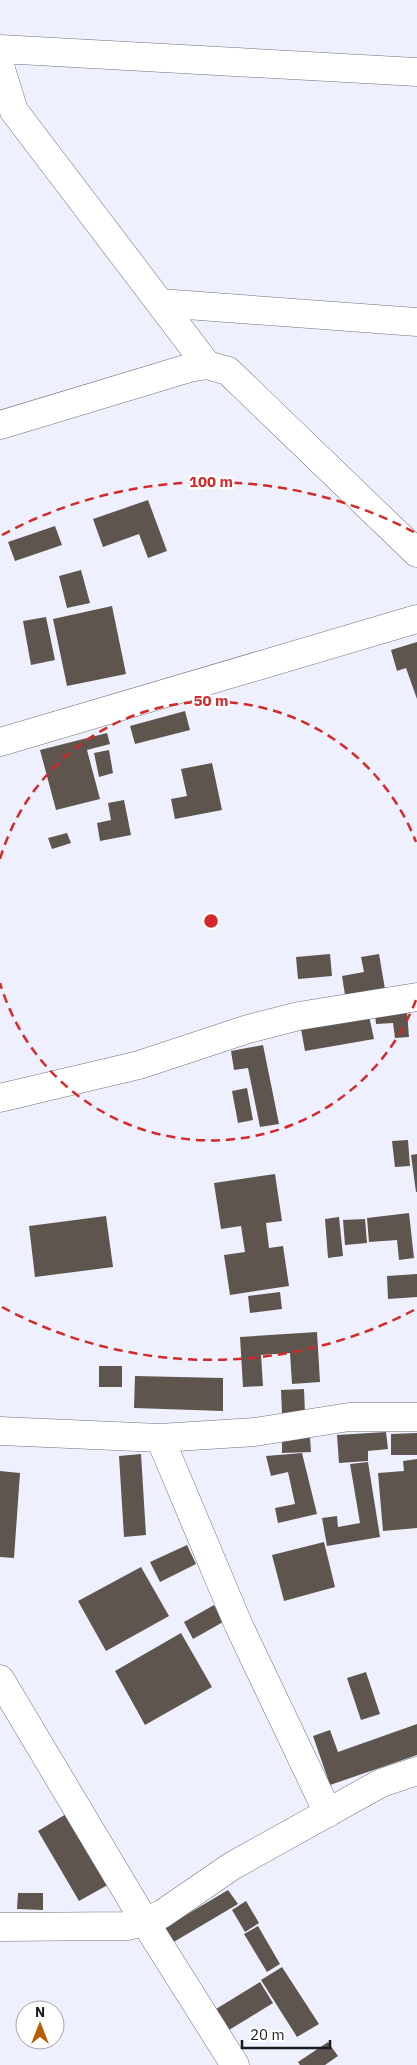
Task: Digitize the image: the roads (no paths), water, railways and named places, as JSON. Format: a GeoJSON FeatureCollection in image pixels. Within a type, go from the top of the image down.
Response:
{"type":"FeatureCollection","features":[{"type":"Feature","properties":{"kind":"street"},"geometry":{"type":"LineString","coordinates":[[0,49],[417,72]]}},
{"type":"Feature","properties":{"kind":"street"},"geometry":{"type":"LineString","coordinates":[[0,66],[14,111],[207,365]]}},
{"type":"Feature","properties":{"kind":"street"},"geometry":{"type":"LineString","coordinates":[[160,303],[417,322]]}},
{"type":"Feature","properties":{"kind":"street"},"geometry":{"type":"LineString","coordinates":[[0,425],[190,368],[207,365],[228,371],[417,553]]}},
{"type":"Feature","properties":{"kind":"street"},"geometry":{"type":"LineString","coordinates":[[0,742],[417,619]]}},
{"type":"Feature","properties":{"kind":"street"},"geometry":{"type":"LineString","coordinates":[[0,1098],[139,1065],[248,1029],[298,1016],[417,997]]}},
{"type":"Feature","properties":{"kind":"street"},"geometry":{"type":"LineString","coordinates":[[0,1431],[160,1438],[255,1432],[349,1417],[417,1417]]}},
{"type":"Feature","properties":{"kind":"street"},"geometry":{"type":"LineString","coordinates":[[160,1438],[239,1626],[328,1813]]}},
{"type":"Feature","properties":{"kind":"street"},"geometry":{"type":"LineString","coordinates":[[0,1679],[145,1922],[235,2065]]}},
{"type":"Feature","properties":{"kind":"street"},"geometry":{"type":"LineString","coordinates":[[0,1926],[127,1926],[145,1922],[162,1914],[232,1866],[381,1783],[417,1771]]}}]}
